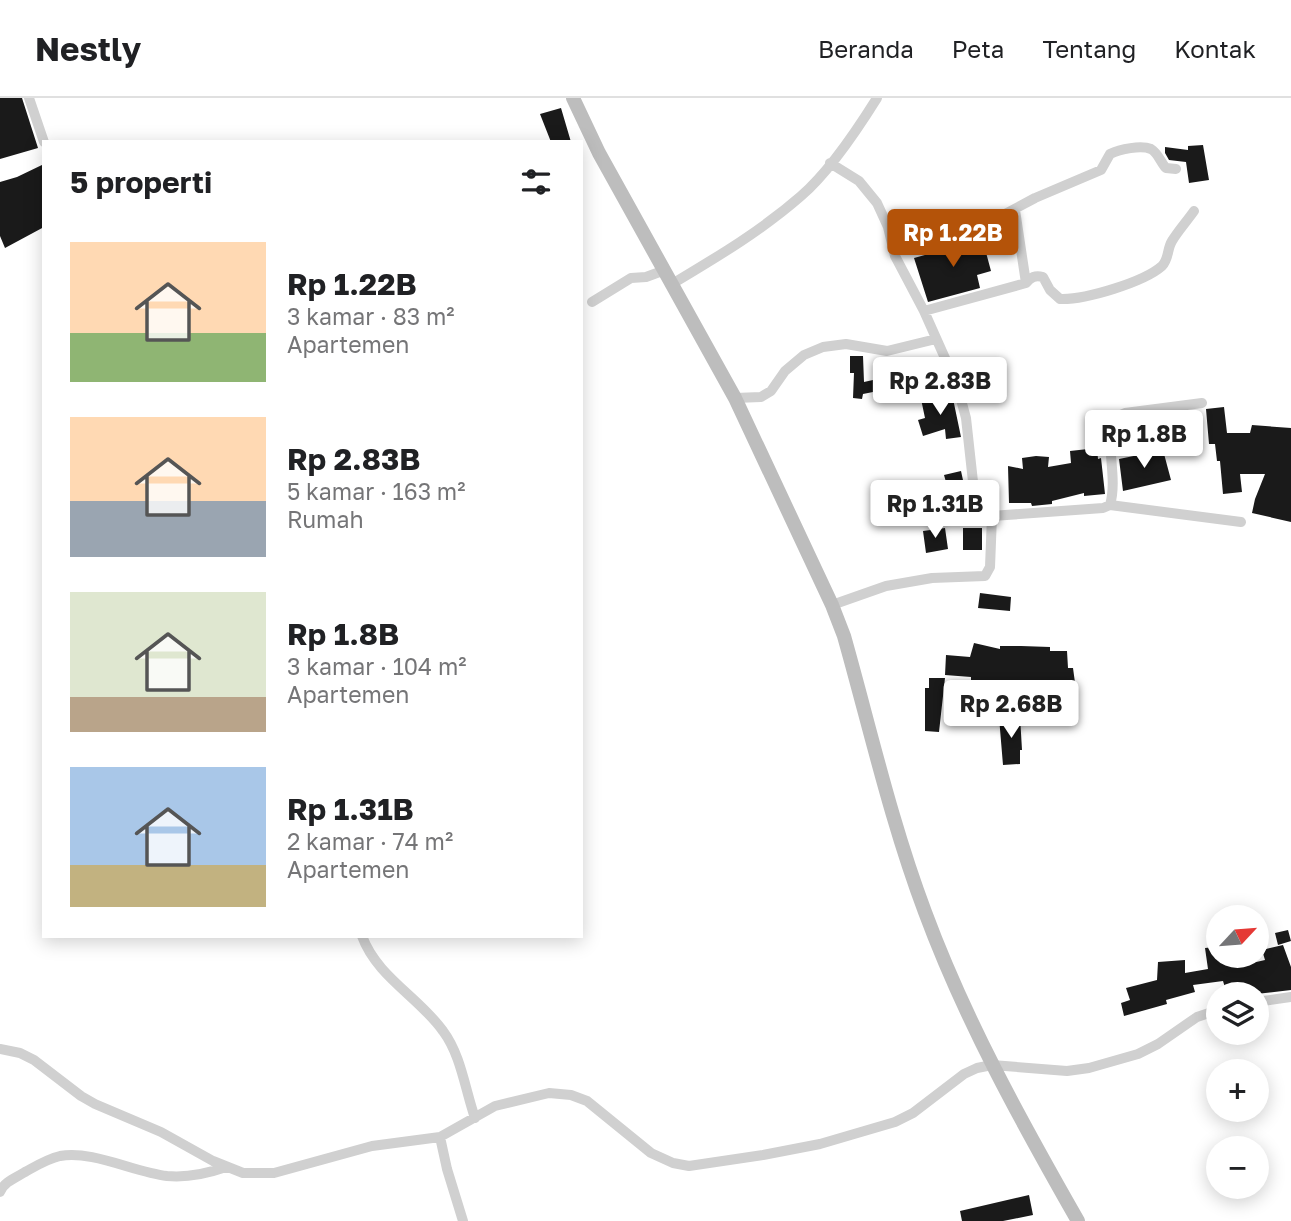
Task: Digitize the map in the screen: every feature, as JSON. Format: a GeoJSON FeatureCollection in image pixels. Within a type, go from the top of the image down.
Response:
{"type":"FeatureCollection","features":[{"type":"Feature","properties":{"kind":"street"},"geometry":{"type":"LineString","coordinates":[[29,98],[43,140]]}},
{"type":"Feature","properties":{"kind":"street"},"geometry":{"type":"LineString","coordinates":[[573,98],[599,153],[734,398],[832,606],[844,636],[924,911],[992,1065],[1079,1221]]}},
{"type":"Feature","properties":{"kind":"street"},"geometry":{"type":"LineString","coordinates":[[672,284],[742,242],[803,194],[830,163],[877,98]]}},
{"type":"Feature","properties":{"kind":"street"},"geometry":{"type":"LineString","coordinates":[[888,227],[962,233],[979,228],[1035,198],[1101,170],[1110,154],[1117,151],[1149,148],[1166,168],[1176,169]]}},
{"type":"Feature","properties":{"kind":"street"},"geometry":{"type":"LineString","coordinates":[[830,163],[869,190],[888,227],[895,256],[957,384],[966,418],[975,509],[979,516],[1103,508],[1110,505],[1241,522]]}},
{"type":"Feature","properties":{"kind":"street"},"geometry":{"type":"LineString","coordinates":[[1015,210],[1026,283]]}},
{"type":"Feature","properties":{"kind":"street"},"geometry":{"type":"LineString","coordinates":[[924,312],[1026,283],[1032,277],[1043,277],[1055,296],[1060,299],[1087,298],[1153,272],[1167,259],[1171,242],[1194,211]]}},
{"type":"Feature","properties":{"kind":"street"},"geometry":{"type":"LineString","coordinates":[[592,302],[631,278],[646,277],[665,270]]}},
{"type":"Feature","properties":{"kind":"street"},"geometry":{"type":"LineString","coordinates":[[734,398],[761,397],[771,391],[785,371],[804,355],[823,346],[846,344],[887,351],[936,339]]}},
{"type":"Feature","properties":{"kind":"street"},"geometry":{"type":"LineString","coordinates":[[1110,505],[1113,418],[1125,413],[1202,403]]}},
{"type":"Feature","properties":{"kind":"street"},"geometry":{"type":"LineString","coordinates":[[832,606],[886,586],[932,578],[985,576],[990,567],[992,516]]}},
{"type":"Feature","properties":{"kind":"street"},"geometry":{"type":"LineString","coordinates":[[363,938],[374,959],[446,1034],[457,1058],[475,1118]]}},
{"type":"Feature","properties":{"kind":"street"},"geometry":{"type":"LineString","coordinates":[[1269,1000],[1291,997]]}},
{"type":"Feature","properties":{"kind":"street"},"geometry":{"type":"LineString","coordinates":[[0,1049],[34,1059],[80,1096],[243,1173],[274,1173],[372,1146],[440,1137],[495,1106],[549,1093],[571,1095],[587,1101],[651,1153],[673,1163],[689,1166],[820,1144],[895,1122],[913,1113],[964,1074],[977,1068],[992,1065],[1067,1071],[1089,1068],[1138,1054],[1206,1014]]}},
{"type":"Feature","properties":{"kind":"street"},"geometry":{"type":"LineString","coordinates":[[440,1137],[463,1221]]}},
{"type":"Feature","properties":{"kind":"street"},"geometry":{"type":"LineString","coordinates":[[1,1187],[35,1167],[62,1156],[78,1156],[166,1175],[204,1175],[226,1167]]}},
{"type":"Feature","properties":{"kind":"building"},"geometry":{"type":"Polygon","coordinates":[[[0,98],[22,98],[38,148],[0,159],[0,98]]]}},
{"type":"Feature","properties":{"kind":"building"},"geometry":{"type":"Polygon","coordinates":[[[561,108],[570,140],[550,140],[540,114],[561,108]]]}},
{"type":"Feature","properties":{"kind":"building"},"geometry":{"type":"Polygon","coordinates":[[[1203,145],[1209,180],[1189,183],[1186,162],[1169,160],[1165,147],[1188,150],[1188,146],[1203,145]]]}},
{"type":"Feature","properties":{"kind":"building"},"geometry":{"type":"Polygon","coordinates":[[[42,165],[42,228],[5,248],[0,236],[0,182],[42,165]]]}},
{"type":"Feature","properties":{"kind":"building"},"geometry":{"type":"Polygon","coordinates":[[[975,237],[978,247],[984,245],[991,271],[977,275],[980,288],[928,302],[914,258],[954,247],[953,241],[975,237]]]}},
{"type":"Feature","properties":{"kind":"building"},"geometry":{"type":"Polygon","coordinates":[[[850,356],[863,356],[864,382],[891,376],[893,388],[863,394],[862,399],[853,398],[854,373],[850,373],[850,356]]]}},
{"type":"Feature","properties":{"kind":"building"},"geometry":{"type":"Polygon","coordinates":[[[952,394],[961,437],[946,439],[945,429],[923,436],[918,420],[925,418],[921,399],[952,394]]]}},
{"type":"Feature","properties":{"kind":"building"},"geometry":{"type":"Polygon","coordinates":[[[1224,407],[1227,433],[1250,433],[1252,425],[1291,428],[1291,522],[1252,513],[1265,474],[1240,474],[1242,492],[1223,494],[1220,461],[1217,461],[1215,444],[1209,444],[1206,409],[1224,407]]]}},
{"type":"Feature","properties":{"kind":"building"},"geometry":{"type":"Polygon","coordinates":[[[1097,448],[1098,459],[1101,458],[1105,494],[1084,496],[1084,493],[1052,501],[1052,504],[1032,506],[1031,503],[1009,503],[1008,466],[1023,469],[1022,458],[1036,456],[1049,457],[1048,467],[1071,463],[1070,451],[1097,448]]]}},
{"type":"Feature","properties":{"kind":"building"},"geometry":{"type":"Polygon","coordinates":[[[1163,450],[1171,480],[1123,491],[1119,459],[1163,450]]]}},
{"type":"Feature","properties":{"kind":"building"},"geometry":{"type":"Polygon","coordinates":[[[961,471],[968,503],[953,507],[944,475],[961,471]]]}},
{"type":"Feature","properties":{"kind":"building"},"geometry":{"type":"Polygon","coordinates":[[[945,528],[948,549],[926,553],[923,531],[945,528]]]}},
{"type":"Feature","properties":{"kind":"building"},"geometry":{"type":"Polygon","coordinates":[[[963,528],[982,528],[982,550],[963,550],[963,528]]]}},
{"type":"Feature","properties":{"kind":"building"},"geometry":{"type":"Polygon","coordinates":[[[980,593],[1011,597],[1010,611],[978,608],[980,593]]]}},
{"type":"Feature","properties":{"kind":"building"},"geometry":{"type":"Polygon","coordinates":[[[974,643],[1000,649],[1000,646],[1021,646],[1050,647],[1050,651],[1067,651],[1068,668],[1073,668],[1076,690],[1056,693],[1055,687],[1022,685],[1022,695],[1013,695],[1013,682],[990,683],[990,689],[971,689],[971,677],[945,675],[946,655],[970,657],[974,643]]]}},
{"type":"Feature","properties":{"kind":"building"},"geometry":{"type":"Polygon","coordinates":[[[929,678],[945,678],[939,732],[925,731],[925,688],[929,688],[929,678]]]}},
{"type":"Feature","properties":{"kind":"building"},"geometry":{"type":"Polygon","coordinates":[[[1020,716],[1020,764],[1003,765],[999,717],[1020,716]]]}},
{"type":"Feature","properties":{"kind":"building"},"geometry":{"type":"Polygon","coordinates":[[[1288,930],[1291,941],[1278,945],[1275,933],[1288,930]]]}},
{"type":"Feature","properties":{"kind":"building"},"geometry":{"type":"Polygon","coordinates":[[[1283,945],[1291,967],[1291,990],[1269,992],[1269,982],[1206,982],[1193,985],[1195,992],[1166,1000],[1167,1004],[1124,1016],[1121,1003],[1130,1000],[1126,988],[1157,980],[1158,962],[1185,960],[1185,973],[1208,968],[1269,968],[1269,948],[1283,945]]]}},
{"type":"Feature","properties":{"kind":"building"},"geometry":{"type":"Polygon","coordinates":[[[1029,1195],[1033,1215],[1003,1221],[962,1221],[960,1211],[1029,1195]]]}}]}
